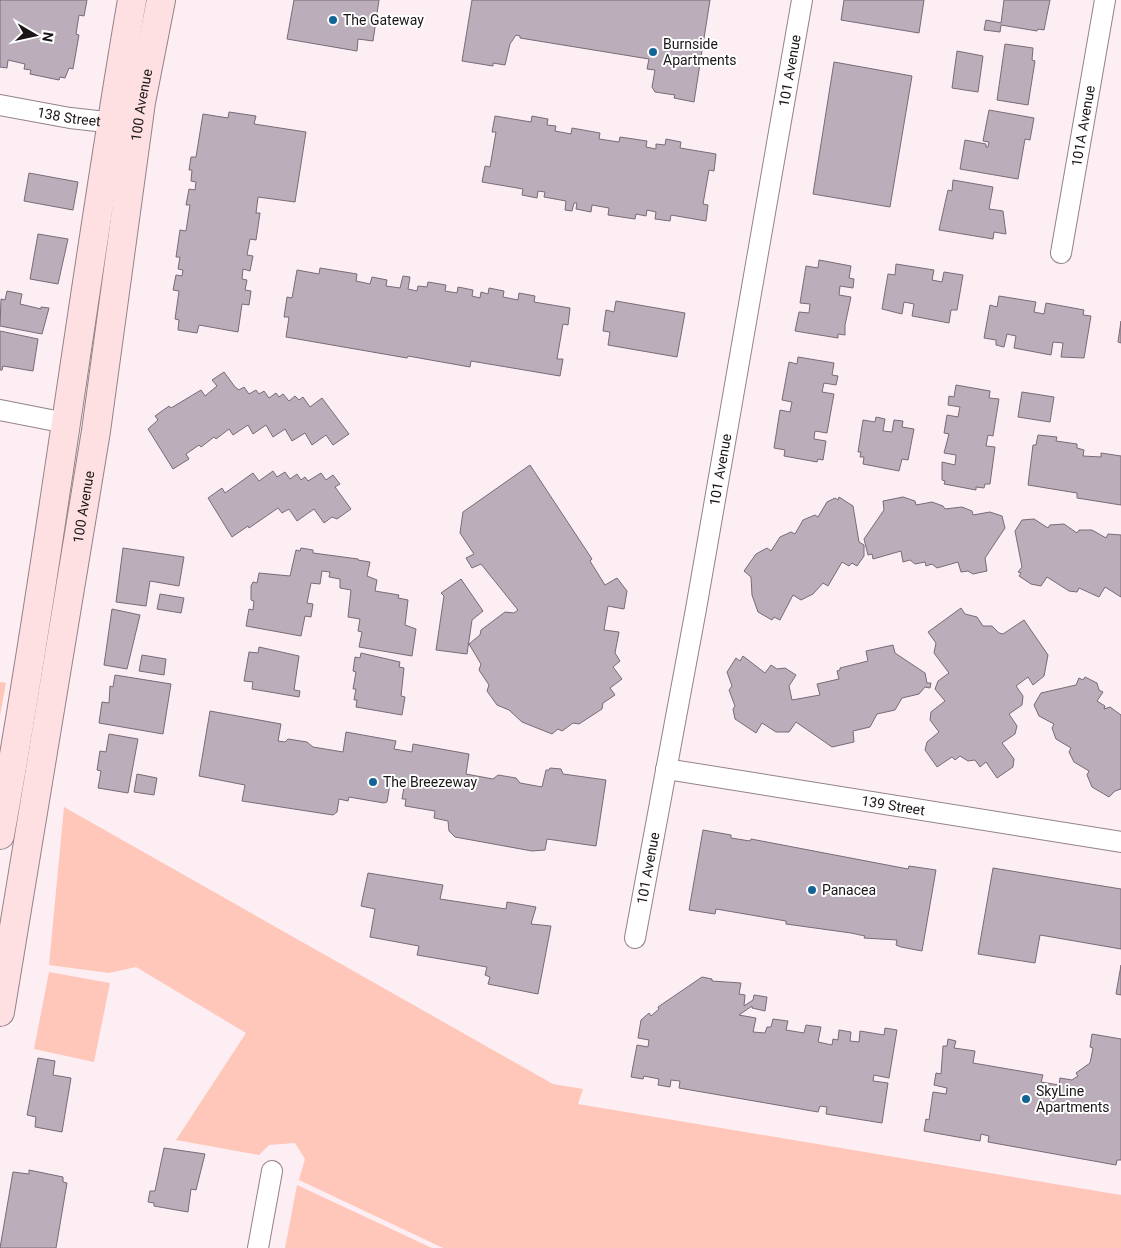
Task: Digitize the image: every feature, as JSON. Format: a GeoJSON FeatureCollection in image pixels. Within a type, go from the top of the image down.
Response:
{"type":"FeatureCollection","features":[{"type":"Feature","properties":{"kind":"main road","name":"100 Avenue"},"geometry":{"type":"LineString","coordinates":[[0,835],[66,423],[111,123],[132,0]]}},
{"type":"Feature","properties":{"kind":"main road","name":"100 Avenue"},"geometry":{"type":"LineString","coordinates":[[0,1012],[96,431],[138,126],[161,0]]}},
{"type":"Feature","properties":{"kind":"street","name":"101 Avenue"},"geometry":{"type":"LineString","coordinates":[[635,938],[802,0]]}},
{"type":"Feature","properties":{"kind":"street","name":"101A Avenue"},"geometry":{"type":"LineString","coordinates":[[1061,253],[1105,0]]}},
{"type":"Feature","properties":{"kind":"street","name":"138 Street"},"geometry":{"type":"LineString","coordinates":[[0,105],[138,126]]}},
{"type":"Feature","properties":{"kind":"street"},"geometry":{"type":"LineString","coordinates":[[0,410],[66,423]]}},
{"type":"Feature","properties":{"kind":"street","name":"139 Street"},"geometry":{"type":"LineString","coordinates":[[666,769],[1121,842]]}},
{"type":"Feature","properties":{"kind":"street"},"geometry":{"type":"LineString","coordinates":[[258,1248],[272,1171]]}},
{"type":"Feature","properties":{"kind":"shaded area"},"geometry":{"type":"Polygon","coordinates":[[[0,682],[6,683],[0,716],[0,682]]]}},
{"type":"Feature","properties":{"kind":"shaded area"},"geometry":{"type":"Polygon","coordinates":[[[64,807],[553,1084],[583,1089],[578,1104],[1121,1195],[1121,1248],[443,1248],[299,1180],[305,1159],[295,1143],[269,1145],[259,1155],[176,1140],[246,1033],[136,967],[109,973],[49,965],[64,807]]]}},
{"type":"Feature","properties":{"kind":"shaded area"},"geometry":{"type":"Polygon","coordinates":[[[49,972],[110,983],[94,1062],[34,1049],[49,972]]]}},
{"type":"Feature","properties":{"kind":"shaded area"},"geometry":{"type":"Polygon","coordinates":[[[297,1185],[432,1248],[285,1248],[297,1185]]]}},
{"type":"Feature","properties":{"kind":"building"},"geometry":{"type":"Polygon","coordinates":[[[0,0],[87,0],[84,16],[79,15],[76,34],[79,35],[73,69],[69,68],[65,78],[60,77],[59,80],[30,74],[31,70],[24,69],[25,64],[8,60],[7,68],[0,67],[0,0]]]}},
{"type":"Feature","properties":{"kind":"building","name":"The Gateway"},"geometry":{"type":"Polygon","coordinates":[[[294,0],[379,0],[373,41],[358,39],[357,51],[287,39],[294,0]]]}},
{"type":"Feature","properties":{"kind":"building","name":"Burnside Apartments"},"geometry":{"type":"Polygon","coordinates":[[[472,0],[710,0],[694,102],[674,98],[675,95],[655,92],[652,87],[655,70],[647,69],[649,59],[520,38],[520,36],[516,35],[510,44],[505,65],[493,63],[493,66],[462,61],[472,0]]]}},
{"type":"Feature","properties":{"kind":"building"},"geometry":{"type":"Polygon","coordinates":[[[844,0],[924,0],[919,33],[841,20],[844,0]]]}},
{"type":"Feature","properties":{"kind":"building"},"geometry":{"type":"Polygon","coordinates":[[[1004,0],[1050,0],[1044,30],[1038,29],[1037,31],[1001,25],[1000,32],[984,30],[986,20],[1001,23],[1004,0]]]}},
{"type":"Feature","properties":{"kind":"building"},"geometry":{"type":"Polygon","coordinates":[[[1005,44],[1033,48],[1032,60],[1035,61],[1028,105],[997,100],[1005,44]]]}},
{"type":"Feature","properties":{"kind":"building"},"geometry":{"type":"Polygon","coordinates":[[[957,51],[983,56],[978,92],[952,88],[957,51]]]}},
{"type":"Feature","properties":{"kind":"building"},"geometry":{"type":"Polygon","coordinates":[[[834,62],[912,76],[890,207],[813,194],[834,62]]]}},
{"type":"Feature","properties":{"kind":"building"},"geometry":{"type":"Polygon","coordinates":[[[989,110],[1034,118],[1030,140],[1025,139],[1018,179],[960,169],[965,140],[986,144],[986,147],[988,147],[989,142],[983,141],[989,110]]]}},
{"type":"Feature","properties":{"kind":"building"},"geometry":{"type":"Polygon","coordinates":[[[229,112],[256,116],[254,124],[306,132],[295,202],[258,197],[256,213],[260,213],[256,240],[250,239],[247,255],[253,256],[250,271],[243,269],[242,279],[247,280],[245,290],[251,291],[249,305],[242,304],[238,332],[199,325],[197,333],[178,330],[179,320],[175,319],[179,291],[173,290],[176,275],[182,276],[183,270],[178,269],[180,257],[176,257],[180,230],[186,231],[190,205],[186,205],[189,189],[195,190],[196,182],[191,181],[192,170],[189,170],[191,157],[196,157],[203,114],[228,118],[229,112]]]}},
{"type":"Feature","properties":{"kind":"building"},"geometry":{"type":"Polygon","coordinates":[[[495,116],[531,122],[532,116],[548,119],[547,125],[556,126],[555,131],[571,134],[572,128],[600,133],[599,139],[619,142],[620,137],[647,141],[646,147],[656,149],[656,144],[665,145],[666,139],[681,142],[680,148],[716,154],[714,171],[709,170],[703,204],[708,205],[706,221],[671,215],[670,221],[655,219],[656,212],[647,210],[646,216],[636,214],[635,219],[608,215],[609,208],[592,205],[591,212],[576,209],[577,203],[574,203],[572,211],[565,210],[566,201],[544,197],[545,192],[538,191],[537,198],[522,195],[523,189],[482,182],[485,166],[490,167],[496,132],[492,132],[495,116]]]}},
{"type":"Feature","properties":{"kind":"building"},"geometry":{"type":"Polygon","coordinates":[[[29,173],[78,182],[73,210],[24,201],[29,173]]]}},
{"type":"Feature","properties":{"kind":"building"},"geometry":{"type":"Polygon","coordinates":[[[953,180],[993,187],[989,209],[1003,211],[1006,234],[994,232],[993,239],[939,230],[948,190],[952,191],[953,180]]]}},
{"type":"Feature","properties":{"kind":"building"},"geometry":{"type":"Polygon","coordinates":[[[38,234],[68,239],[58,284],[30,279],[38,234]]]}},
{"type":"Feature","properties":{"kind":"building"},"geometry":{"type":"Polygon","coordinates":[[[819,260],[851,266],[849,278],[854,279],[853,288],[840,286],[839,295],[851,297],[845,325],[845,335],[838,334],[838,338],[795,331],[799,312],[809,313],[810,304],[800,303],[806,266],[818,268],[819,260]]]}},
{"type":"Feature","properties":{"kind":"building"},"geometry":{"type":"Polygon","coordinates":[[[896,264],[934,270],[932,280],[942,282],[944,272],[963,275],[957,310],[951,310],[949,323],[912,316],[914,304],[904,302],[902,314],[882,309],[888,274],[895,275],[896,264]]]}},
{"type":"Feature","properties":{"kind":"building"},"geometry":{"type":"Polygon","coordinates":[[[320,268],[357,274],[356,281],[370,284],[372,277],[387,280],[386,286],[400,288],[403,276],[410,277],[408,289],[417,291],[418,286],[427,287],[428,282],[446,285],[445,291],[457,293],[458,287],[473,290],[472,296],[480,298],[481,292],[488,294],[489,288],[504,291],[503,297],[518,300],[519,293],[535,296],[534,302],[570,308],[568,325],[563,324],[557,359],[563,359],[560,376],[471,361],[470,367],[286,337],[289,317],[284,317],[287,297],[292,298],[297,270],[319,274],[320,268]]]}},
{"type":"Feature","properties":{"kind":"building"},"geometry":{"type":"Polygon","coordinates":[[[7,291],[22,294],[20,304],[41,309],[41,307],[49,308],[42,334],[0,326],[1,299],[5,300],[7,291]]]}},
{"type":"Feature","properties":{"kind":"building"},"geometry":{"type":"Polygon","coordinates":[[[999,296],[1036,302],[1034,312],[1044,314],[1046,303],[1084,310],[1083,315],[1091,316],[1084,358],[1061,357],[1063,343],[1053,342],[1051,355],[1014,348],[1016,336],[1007,334],[1004,347],[996,345],[996,340],[984,338],[990,305],[997,307],[999,296]]]}},
{"type":"Feature","properties":{"kind":"building"},"geometry":{"type":"Polygon","coordinates":[[[616,301],[685,313],[677,357],[608,345],[610,332],[603,331],[606,310],[614,312],[616,301]]]}},
{"type":"Feature","properties":{"kind":"building"},"geometry":{"type":"Polygon","coordinates":[[[1121,321],[1121,343],[1118,342],[1121,321]]]}},
{"type":"Feature","properties":{"kind":"building"},"geometry":{"type":"Polygon","coordinates":[[[0,331],[38,339],[33,371],[3,366],[2,370],[0,370],[0,331]]]}},
{"type":"Feature","properties":{"kind":"building"},"geometry":{"type":"Polygon","coordinates":[[[798,357],[834,363],[832,375],[838,376],[836,385],[824,383],[822,392],[834,394],[827,433],[815,431],[814,439],[826,441],[823,460],[818,459],[817,462],[784,456],[785,450],[774,448],[780,410],[790,412],[792,402],[782,400],[789,362],[797,364],[798,357]]]}},
{"type":"Feature","properties":{"kind":"building"},"geometry":{"type":"Polygon","coordinates":[[[224,372],[235,387],[239,390],[244,387],[249,394],[256,390],[259,394],[264,391],[269,398],[276,393],[279,397],[283,394],[289,401],[295,396],[299,400],[303,397],[310,407],[322,398],[349,434],[333,445],[326,435],[312,445],[305,433],[292,441],[285,429],[273,437],[266,425],[253,434],[248,425],[233,435],[229,429],[201,447],[199,445],[186,454],[189,459],[173,469],[148,429],[158,420],[155,416],[169,406],[171,408],[201,390],[205,396],[217,386],[212,380],[224,372]]]}},
{"type":"Feature","properties":{"kind":"building"},"geometry":{"type":"Polygon","coordinates":[[[956,385],[990,391],[989,398],[999,399],[993,436],[988,435],[986,446],[995,447],[990,484],[985,484],[984,488],[976,487],[976,490],[944,484],[945,481],[942,480],[942,462],[955,465],[956,455],[944,453],[949,434],[944,433],[947,415],[958,417],[960,407],[948,405],[949,396],[954,397],[956,385]]]}},
{"type":"Feature","properties":{"kind":"building"},"geometry":{"type":"Polygon","coordinates":[[[1022,392],[1054,397],[1050,422],[1018,417],[1022,392]]]}},
{"type":"Feature","properties":{"kind":"building"},"geometry":{"type":"Polygon","coordinates":[[[876,417],[885,419],[883,431],[892,432],[894,420],[903,421],[902,427],[914,429],[908,460],[902,459],[899,471],[863,464],[864,457],[860,457],[861,452],[858,452],[863,420],[875,422],[876,417]]]}},
{"type":"Feature","properties":{"kind":"building"},"geometry":{"type":"Polygon","coordinates":[[[1038,435],[1057,437],[1056,441],[1077,444],[1077,448],[1084,450],[1083,456],[1101,457],[1101,453],[1121,456],[1121,505],[1077,498],[1077,493],[1028,485],[1033,445],[1036,445],[1038,435]]]}},
{"type":"Feature","properties":{"kind":"building"},"geometry":{"type":"Polygon","coordinates":[[[530,465],[592,559],[590,561],[605,585],[617,578],[627,591],[624,609],[608,606],[604,630],[619,632],[615,653],[620,661],[613,667],[622,679],[610,688],[615,695],[603,703],[602,709],[579,724],[573,723],[562,731],[558,729],[552,734],[522,722],[509,710],[497,705],[487,691],[489,685],[479,670],[481,664],[469,644],[480,635],[481,630],[505,612],[514,613],[518,610],[481,564],[472,568],[466,558],[474,554],[460,533],[463,512],[530,465]]]}},
{"type":"Feature","properties":{"kind":"building"},"geometry":{"type":"Polygon","coordinates":[[[273,471],[277,477],[285,472],[290,479],[297,474],[301,480],[305,477],[308,481],[321,473],[326,480],[333,475],[340,484],[335,487],[351,509],[337,519],[332,517],[324,523],[314,509],[297,521],[289,509],[282,513],[278,508],[232,537],[208,498],[222,488],[225,493],[253,473],[259,481],[273,471]]]}},
{"type":"Feature","properties":{"kind":"building"},"geometry":{"type":"Polygon","coordinates":[[[839,497],[853,506],[859,542],[864,545],[864,556],[857,566],[852,563],[849,566],[842,562],[828,586],[823,583],[813,594],[801,600],[793,595],[780,620],[774,617],[772,620],[758,612],[752,595],[751,577],[744,571],[756,554],[767,548],[771,551],[780,537],[791,532],[795,534],[803,520],[815,515],[818,517],[827,502],[835,498],[838,500],[839,497]]]}},
{"type":"Feature","properties":{"kind":"building"},"geometry":{"type":"Polygon","coordinates":[[[903,497],[915,501],[916,505],[932,502],[943,506],[945,509],[962,507],[972,511],[973,515],[990,512],[1002,516],[1005,528],[985,558],[987,571],[973,574],[968,571],[961,572],[958,562],[937,568],[932,564],[926,566],[925,562],[915,564],[910,560],[903,562],[901,551],[873,559],[872,554],[868,555],[864,539],[884,510],[883,501],[903,497]]]}},
{"type":"Feature","properties":{"kind":"building"},"geometry":{"type":"Polygon","coordinates":[[[1034,519],[1048,528],[1050,525],[1064,524],[1077,533],[1079,530],[1092,530],[1106,538],[1108,534],[1121,535],[1121,597],[1105,587],[1099,597],[1079,588],[1077,592],[1069,591],[1047,577],[1041,586],[1031,584],[1019,576],[1021,573],[1018,572],[1022,567],[1015,531],[1022,520],[1034,519]]]}},
{"type":"Feature","properties":{"kind":"building"},"geometry":{"type":"Polygon","coordinates":[[[123,548],[184,557],[179,586],[150,581],[146,606],[116,602],[123,548]]]}},
{"type":"Feature","properties":{"kind":"building"},"geometry":{"type":"Polygon","coordinates":[[[301,548],[313,550],[313,553],[370,562],[367,576],[377,580],[375,591],[399,595],[398,598],[408,600],[405,625],[416,629],[412,656],[359,647],[362,632],[358,631],[360,619],[348,617],[351,590],[340,588],[340,579],[329,577],[330,572],[322,571],[320,584],[311,583],[307,603],[313,604],[311,617],[305,616],[301,636],[246,626],[249,609],[253,610],[254,601],[251,600],[251,586],[253,582],[257,583],[259,573],[290,576],[296,550],[300,551],[301,548]]]}},
{"type":"Feature","properties":{"kind":"building"},"geometry":{"type":"Polygon","coordinates":[[[461,579],[483,611],[472,620],[467,654],[436,650],[444,596],[441,593],[461,579]]]}},
{"type":"Feature","properties":{"kind":"building"},"geometry":{"type":"Polygon","coordinates":[[[160,594],[184,598],[181,613],[157,609],[160,594]]]}},
{"type":"Feature","properties":{"kind":"building"},"geometry":{"type":"Polygon","coordinates":[[[961,608],[965,614],[977,617],[983,626],[992,626],[999,633],[1003,634],[1024,620],[1048,655],[1044,676],[1033,685],[1028,677],[1016,686],[1023,696],[1022,705],[1009,714],[1017,726],[1015,734],[1002,743],[1014,759],[1013,767],[997,778],[986,762],[980,767],[975,760],[968,761],[960,756],[955,760],[952,757],[937,767],[925,750],[927,742],[939,732],[930,720],[931,712],[945,701],[935,689],[938,681],[949,673],[934,653],[936,643],[928,632],[961,608]]]}},
{"type":"Feature","properties":{"kind":"building"},"geometry":{"type":"Polygon","coordinates":[[[112,609],[140,615],[127,669],[104,665],[112,609]]]}},
{"type":"Feature","properties":{"kind":"building"},"geometry":{"type":"Polygon","coordinates":[[[893,645],[895,653],[925,673],[927,683],[931,683],[930,688],[925,687],[919,694],[902,698],[895,710],[877,714],[870,727],[853,731],[854,742],[832,747],[796,722],[789,732],[776,732],[762,723],[756,733],[735,719],[733,709],[735,706],[729,690],[732,686],[727,672],[736,658],[740,661],[743,656],[765,673],[771,665],[777,669],[785,668],[796,675],[789,686],[792,700],[820,695],[817,684],[839,679],[837,671],[840,668],[868,661],[866,651],[893,645]]]}},
{"type":"Feature","properties":{"kind":"building"},"geometry":{"type":"Polygon","coordinates":[[[259,647],[299,656],[294,690],[300,691],[299,697],[252,689],[253,682],[244,681],[249,652],[258,653],[259,647]]]}},
{"type":"Feature","properties":{"kind":"building"},"geometry":{"type":"Polygon","coordinates":[[[361,653],[400,662],[399,667],[404,668],[401,696],[405,697],[402,715],[356,707],[357,700],[354,700],[356,689],[353,689],[356,672],[353,671],[355,657],[360,658],[361,653]]]}},
{"type":"Feature","properties":{"kind":"building"},"geometry":{"type":"Polygon","coordinates":[[[142,655],[166,659],[164,675],[139,671],[142,655]]]}},
{"type":"Feature","properties":{"kind":"building"},"geometry":{"type":"Polygon","coordinates":[[[115,675],[171,684],[163,734],[99,723],[102,702],[109,703],[110,686],[113,687],[115,675]]]}},
{"type":"Feature","properties":{"kind":"building"},"geometry":{"type":"Polygon","coordinates":[[[1085,677],[1097,683],[1099,690],[1103,692],[1097,701],[1105,706],[1104,709],[1110,707],[1121,715],[1121,789],[1115,791],[1109,797],[1092,787],[1087,775],[1089,771],[1074,762],[1069,752],[1071,748],[1056,739],[1052,728],[1054,724],[1039,716],[1034,705],[1041,693],[1076,685],[1079,678],[1083,680],[1085,677]]]}},
{"type":"Feature","properties":{"kind":"building","name":"The Breezeway"},"geometry":{"type":"Polygon","coordinates":[[[210,711],[281,724],[278,741],[285,742],[288,739],[307,742],[313,747],[343,752],[346,732],[396,741],[394,749],[412,752],[413,744],[469,754],[466,774],[493,779],[498,775],[516,778],[520,783],[542,787],[546,770],[550,768],[561,769],[563,774],[606,780],[596,846],[547,839],[545,850],[532,851],[455,837],[449,831],[448,821],[434,818],[435,811],[405,806],[406,799],[402,799],[404,787],[390,784],[387,802],[349,797],[348,801],[339,799],[337,812],[333,815],[242,801],[245,785],[199,776],[210,711]]]}},
{"type":"Feature","properties":{"kind":"building"},"geometry":{"type":"Polygon","coordinates":[[[109,734],[138,739],[128,793],[98,788],[101,771],[97,770],[100,751],[106,752],[109,734]]]}},
{"type":"Feature","properties":{"kind":"building"},"geometry":{"type":"Polygon","coordinates":[[[137,774],[157,778],[154,795],[134,792],[137,774]]]}},
{"type":"Feature","properties":{"kind":"building","name":"Panacea"},"geometry":{"type":"Polygon","coordinates":[[[703,830],[731,835],[731,838],[750,841],[751,839],[908,869],[909,866],[936,870],[922,951],[896,945],[897,940],[864,938],[865,936],[851,933],[786,924],[786,921],[716,909],[715,914],[689,910],[703,830]]]}},
{"type":"Feature","properties":{"kind":"building"},"geometry":{"type":"Polygon","coordinates":[[[993,868],[1121,889],[1121,949],[1040,935],[1035,963],[978,954],[993,868]]]}},
{"type":"Feature","properties":{"kind":"building"},"geometry":{"type":"Polygon","coordinates":[[[368,873],[443,885],[440,899],[506,909],[507,902],[536,907],[531,924],[551,926],[538,994],[488,984],[490,977],[485,975],[487,967],[417,955],[419,946],[370,937],[375,909],[361,906],[368,873]]]}},
{"type":"Feature","properties":{"kind":"building"},"geometry":{"type":"Polygon","coordinates":[[[1121,965],[1121,995],[1116,994],[1121,965]]]}},
{"type":"Feature","properties":{"kind":"building"},"geometry":{"type":"Polygon","coordinates":[[[702,977],[712,979],[712,981],[741,983],[739,994],[745,995],[744,1006],[753,1000],[754,995],[767,997],[765,1011],[752,1008],[752,1006],[739,1015],[756,1018],[753,1032],[765,1033],[767,1027],[771,1027],[773,1019],[788,1021],[786,1030],[804,1033],[806,1025],[821,1027],[818,1042],[832,1045],[833,1039],[838,1040],[839,1030],[851,1032],[850,1041],[859,1042],[860,1031],[884,1035],[885,1028],[897,1030],[889,1078],[874,1075],[873,1081],[888,1083],[882,1123],[826,1114],[827,1107],[820,1106],[818,1112],[679,1088],[680,1081],[671,1080],[670,1087],[658,1085],[659,1079],[644,1076],[643,1079],[631,1077],[637,1045],[648,1047],[649,1040],[638,1038],[641,1020],[649,1013],[651,1016],[659,1009],[658,1007],[702,977]]]}},
{"type":"Feature","properties":{"kind":"building","name":"SkyLine Apartments"},"geometry":{"type":"Polygon","coordinates":[[[1092,1034],[1121,1039],[1121,1160],[1117,1160],[1116,1165],[988,1142],[989,1136],[981,1134],[980,1141],[924,1131],[926,1119],[929,1120],[933,1092],[946,1094],[947,1088],[934,1085],[936,1073],[941,1074],[943,1046],[947,1046],[948,1039],[956,1041],[954,1048],[975,1051],[973,1063],[1043,1075],[1041,1082],[1059,1085],[1060,1078],[1072,1080],[1078,1076],[1076,1073],[1090,1063],[1093,1048],[1090,1047],[1092,1034]]]}},
{"type":"Feature","properties":{"kind":"building"},"geometry":{"type":"Polygon","coordinates":[[[38,1058],[55,1061],[53,1075],[71,1078],[62,1132],[35,1127],[36,1117],[27,1115],[38,1058]]]}},
{"type":"Feature","properties":{"kind":"building"},"geometry":{"type":"Polygon","coordinates":[[[164,1148],[205,1154],[196,1190],[191,1189],[188,1212],[154,1206],[154,1203],[148,1202],[150,1191],[155,1191],[164,1148]]]}},
{"type":"Feature","properties":{"kind":"building"},"geometry":{"type":"Polygon","coordinates":[[[29,1170],[63,1177],[63,1182],[67,1183],[56,1248],[0,1248],[13,1172],[29,1174],[29,1170]]]}},
{"type":"Feature","properties":{"kind":"place","name":"The Gateway"},"geometry":{"type":"Point","coordinates":[333,20]}},
{"type":"Feature","properties":{"kind":"place","name":"Burnside Apartments"},"geometry":{"type":"Point","coordinates":[653,52]}},
{"type":"Feature","properties":{"kind":"place","name":"The Breezeway"},"geometry":{"type":"Point","coordinates":[373,782]}},
{"type":"Feature","properties":{"kind":"place","name":"Panacea"},"geometry":{"type":"Point","coordinates":[812,890]}},
{"type":"Feature","properties":{"kind":"place","name":"SkyLine Apartments"},"geometry":{"type":"Point","coordinates":[1026,1099]}}]}
